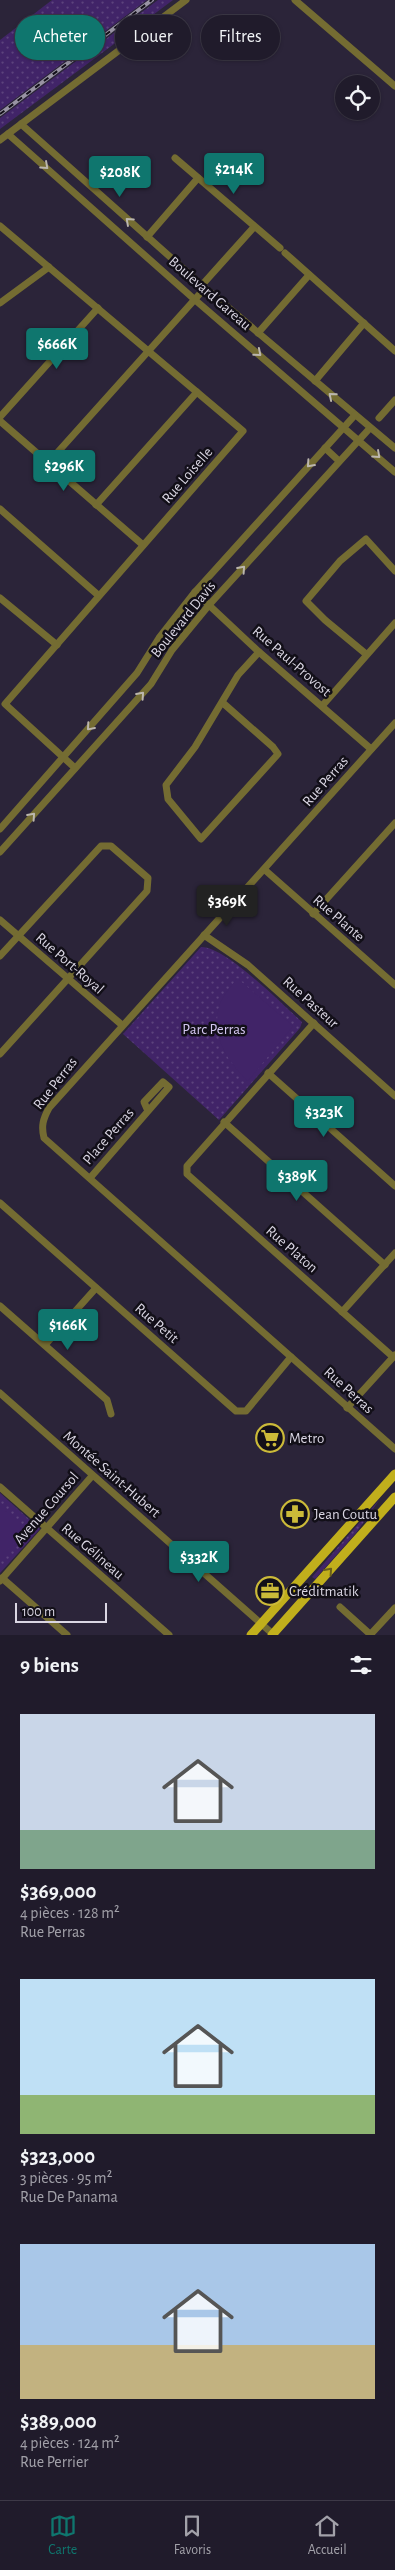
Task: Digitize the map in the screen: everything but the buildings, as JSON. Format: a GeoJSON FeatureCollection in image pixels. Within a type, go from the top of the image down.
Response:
{"type":"FeatureCollection","features":[{"type":"Feature","properties":{"kind":"main road"},"geometry":{"type":"LineString","coordinates":[[251,1635],[395,1474]]}},
{"type":"Feature","properties":{"kind":"main road"},"geometry":{"type":"LineString","coordinates":[[273,1635],[395,1497]]}},
{"type":"Feature","properties":{"kind":"street"},"geometry":{"type":"LineString","coordinates":[[0,140],[186,0]]}},
{"type":"Feature","properties":{"kind":"street"},"geometry":{"type":"LineString","coordinates":[[295,0],[395,86]]}},
{"type":"Feature","properties":{"kind":"street","name":"Boulevard Gareau"},"geometry":{"type":"LineString","coordinates":[[21,124],[203,286],[395,448]]}},
{"type":"Feature","properties":{"kind":"street","name":"Boulevard Gareau"},"geometry":{"type":"LineString","coordinates":[[8,134],[194,299],[359,439],[395,472]]}},
{"type":"Feature","properties":{"kind":"street"},"geometry":{"type":"LineString","coordinates":[[175,158],[395,350]]}},
{"type":"Feature","properties":{"kind":"street"},"geometry":{"type":"LineString","coordinates":[[147,237],[198,178]]}},
{"type":"Feature","properties":{"kind":"street","name":"Rue Loiselle"},"geometry":{"type":"LineString","coordinates":[[0,226],[243,431],[4,704],[75,768]]}},
{"type":"Feature","properties":{"kind":"street"},"geometry":{"type":"LineString","coordinates":[[48,463],[194,299],[254,227]]}},
{"type":"Feature","properties":{"kind":"street"},"geometry":{"type":"LineString","coordinates":[[0,303],[49,267]]}},
{"type":"Feature","properties":{"kind":"street"},"geometry":{"type":"LineString","coordinates":[[258,333],[309,275]]}},
{"type":"Feature","properties":{"kind":"street"},"geometry":{"type":"LineString","coordinates":[[0,417],[98,308]]}},
{"type":"Feature","properties":{"kind":"street"},"geometry":{"type":"LineString","coordinates":[[315,381],[364,323]]}},
{"type":"Feature","properties":{"kind":"street"},"geometry":{"type":"LineString","coordinates":[[96,505],[197,392]]}},
{"type":"Feature","properties":{"kind":"street"},"geometry":{"type":"LineString","coordinates":[[379,418],[395,400]]}},
{"type":"Feature","properties":{"kind":"street","name":"Boulevard Davis"},"geometry":{"type":"LineString","coordinates":[[0,829],[137,674],[159,638],[195,592],[355,415]]}},
{"type":"Feature","properties":{"kind":"street"},"geometry":{"type":"LineString","coordinates":[[0,421],[143,545]]}},
{"type":"Feature","properties":{"kind":"street","name":"Boulevard Davis"},"geometry":{"type":"LineString","coordinates":[[0,852],[151,684],[172,650],[209,605],[370,428]]}},
{"type":"Feature","properties":{"kind":"street"},"geometry":{"type":"LineString","coordinates":[[325,448],[339,461]]}},
{"type":"Feature","properties":{"kind":"street"},"geometry":{"type":"LineString","coordinates":[[0,509],[98,595]]}},
{"type":"Feature","properties":{"kind":"street"},"geometry":{"type":"LineString","coordinates":[[366,654],[325,620],[306,601],[340,561],[366,539],[395,571]]}},
{"type":"Feature","properties":{"kind":"street","name":"Rue Paul-Provost"},"geometry":{"type":"LineString","coordinates":[[195,592],[259,652],[372,749]]}},
{"type":"Feature","properties":{"kind":"street"},"geometry":{"type":"LineString","coordinates":[[0,598],[56,645]]}},
{"type":"Feature","properties":{"kind":"street"},"geometry":{"type":"LineString","coordinates":[[322,706],[395,623]]}},
{"type":"Feature","properties":{"kind":"street"},"geometry":{"type":"LineString","coordinates":[[223,703],[273,747],[278,754],[202,838],[168,798],[166,785],[195,747],[238,675],[259,652]]}},
{"type":"Feature","properties":{"kind":"street","name":"Rue Perras"},"geometry":{"type":"LineString","coordinates":[[395,723],[265,870],[49,1108],[43,1118],[42,1128],[44,1138],[395,1449]]}},
{"type":"Feature","properties":{"kind":"street"},"geometry":{"type":"LineString","coordinates":[[314,914],[395,823]]}},
{"type":"Feature","properties":{"kind":"street"},"geometry":{"type":"LineString","coordinates":[[0,956],[100,846],[111,846],[148,878],[147,891],[0,1054]]}},
{"type":"Feature","properties":{"kind":"street","name":"Rue Plante"},"geometry":{"type":"LineString","coordinates":[[265,870],[395,985]]}},
{"type":"Feature","properties":{"kind":"street","name":"Rue Port-Royal"},"geometry":{"type":"LineString","coordinates":[[0,920],[122,1026]]}},
{"type":"Feature","properties":{"kind":"street","name":"Rue Pasteur"},"geometry":{"type":"LineString","coordinates":[[204,935],[248,965],[395,1096]]}},
{"type":"Feature","properties":{"kind":"street","name":"Rue Platon"},"geometry":{"type":"LineString","coordinates":[[314,1023],[224,1122],[187,1166],[187,1174],[394,1356]]}},
{"type":"Feature","properties":{"kind":"street"},"geometry":{"type":"LineString","coordinates":[[268,1073],[395,1186]]}},
{"type":"Feature","properties":{"kind":"street","name":"Place Perras"},"geometry":{"type":"LineString","coordinates":[[90,1178],[148,1111]]}},
{"type":"Feature","properties":{"kind":"street"},"geometry":{"type":"LineString","coordinates":[[224,1122],[385,1265]]}},
{"type":"Feature","properties":{"kind":"street","name":"Rue Petit"},"geometry":{"type":"LineString","coordinates":[[0,1203],[236,1411],[246,1411],[291,1357]]}},
{"type":"Feature","properties":{"kind":"street"},"geometry":{"type":"LineString","coordinates":[[342,1312],[395,1253]]}},
{"type":"Feature","properties":{"kind":"street"},"geometry":{"type":"LineString","coordinates":[[45,1345],[96,1288]]}},
{"type":"Feature","properties":{"kind":"street"},"geometry":{"type":"LineString","coordinates":[[0,1306],[107,1400],[111,1414]]}},
{"type":"Feature","properties":{"kind":"street"},"geometry":{"type":"LineString","coordinates":[[348,1408],[394,1356]]}},
{"type":"Feature","properties":{"kind":"street","name":"Montée Saint-Hubert"},"geometry":{"type":"LineString","coordinates":[[0,1393],[273,1635]]}},
{"type":"Feature","properties":{"kind":"street","name":"Avenue Coursol"},"geometry":{"type":"LineString","coordinates":[[1,1579],[92,1476]]}},
{"type":"Feature","properties":{"kind":"street","name":"Rue Gélineau"},"geometry":{"type":"LineString","coordinates":[[0,1488],[169,1635]]}},
{"type":"Feature","properties":{"kind":"street"},"geometry":{"type":"LineString","coordinates":[[1,1579],[67,1635]]}},
{"type":"Feature","properties":{"kind":"street"},"geometry":{"type":"LineString","coordinates":[[340,1607],[371,1635],[395,1608]]}},
{"type":"Feature","properties":{"kind":"green space"},"geometry":{"type":"Polygon","coordinates":[[[52,0],[147,0],[127,15],[115,15],[115,24],[105,31],[105,15],[32,15],[52,0]]]}},
{"type":"Feature","properties":{"kind":"green space"},"geometry":{"type":"Polygon","coordinates":[[[158,0],[173,0],[153,15],[138,15],[158,0]]]}},
{"type":"Feature","properties":{"kind":"green space"},"geometry":{"type":"Polygon","coordinates":[[[15,28],[15,60],[67,60],[0,110],[0,40],[15,28]]]}},
{"type":"Feature","properties":{"kind":"green space"},"geometry":{"type":"Polygon","coordinates":[[[115,32],[115,43],[105,51],[105,40],[115,32]]]}},
{"type":"Feature","properties":{"kind":"green space"},"geometry":{"type":"Polygon","coordinates":[[[78,60],[93,60],[0,129],[0,118],[78,60]]]}},
{"type":"Feature","properties":{"kind":"green space","name":"Parc Perras"},"geometry":{"type":"Polygon","coordinates":[[[201,947],[211,949],[224,956],[253,977],[302,1022],[300,1028],[219,1120],[123,1034],[201,947]]]}},
{"type":"Feature","properties":{"kind":"green space"},"geometry":{"type":"Polygon","coordinates":[[[237,978],[293,1026],[248,1081],[227,1056],[222,1047],[217,1026],[220,1004],[237,978]]]}},
{"type":"Feature","properties":{"kind":"green space"},"geometry":{"type":"Polygon","coordinates":[[[0,1493],[40,1529],[0,1573],[0,1493]]]}},
{"type":"Feature","properties":{"kind":"green space"},"geometry":{"type":"Polygon","coordinates":[[[380,1499],[356,1533],[315,1579],[312,1577],[380,1499]]]}},
{"type":"Feature","properties":{"kind":"green space"},"geometry":{"type":"Polygon","coordinates":[[[0,1506],[27,1529],[0,1558],[0,1506]]]}},
{"type":"Feature","properties":{"kind":"railway"},"geometry":{"type":"LineString","coordinates":[[0,114],[152,0]]}},
{"type":"Feature","properties":{"kind":"place","name":"Metro"},"geometry":{"type":"Point","coordinates":[270,1438]}},
{"type":"Feature","properties":{"kind":"place","name":"Jean Coutu"},"geometry":{"type":"Point","coordinates":[295,1514]}},
{"type":"Feature","properties":{"kind":"place","name":"Créditmatik"},"geometry":{"type":"Point","coordinates":[270,1591]}}]}
